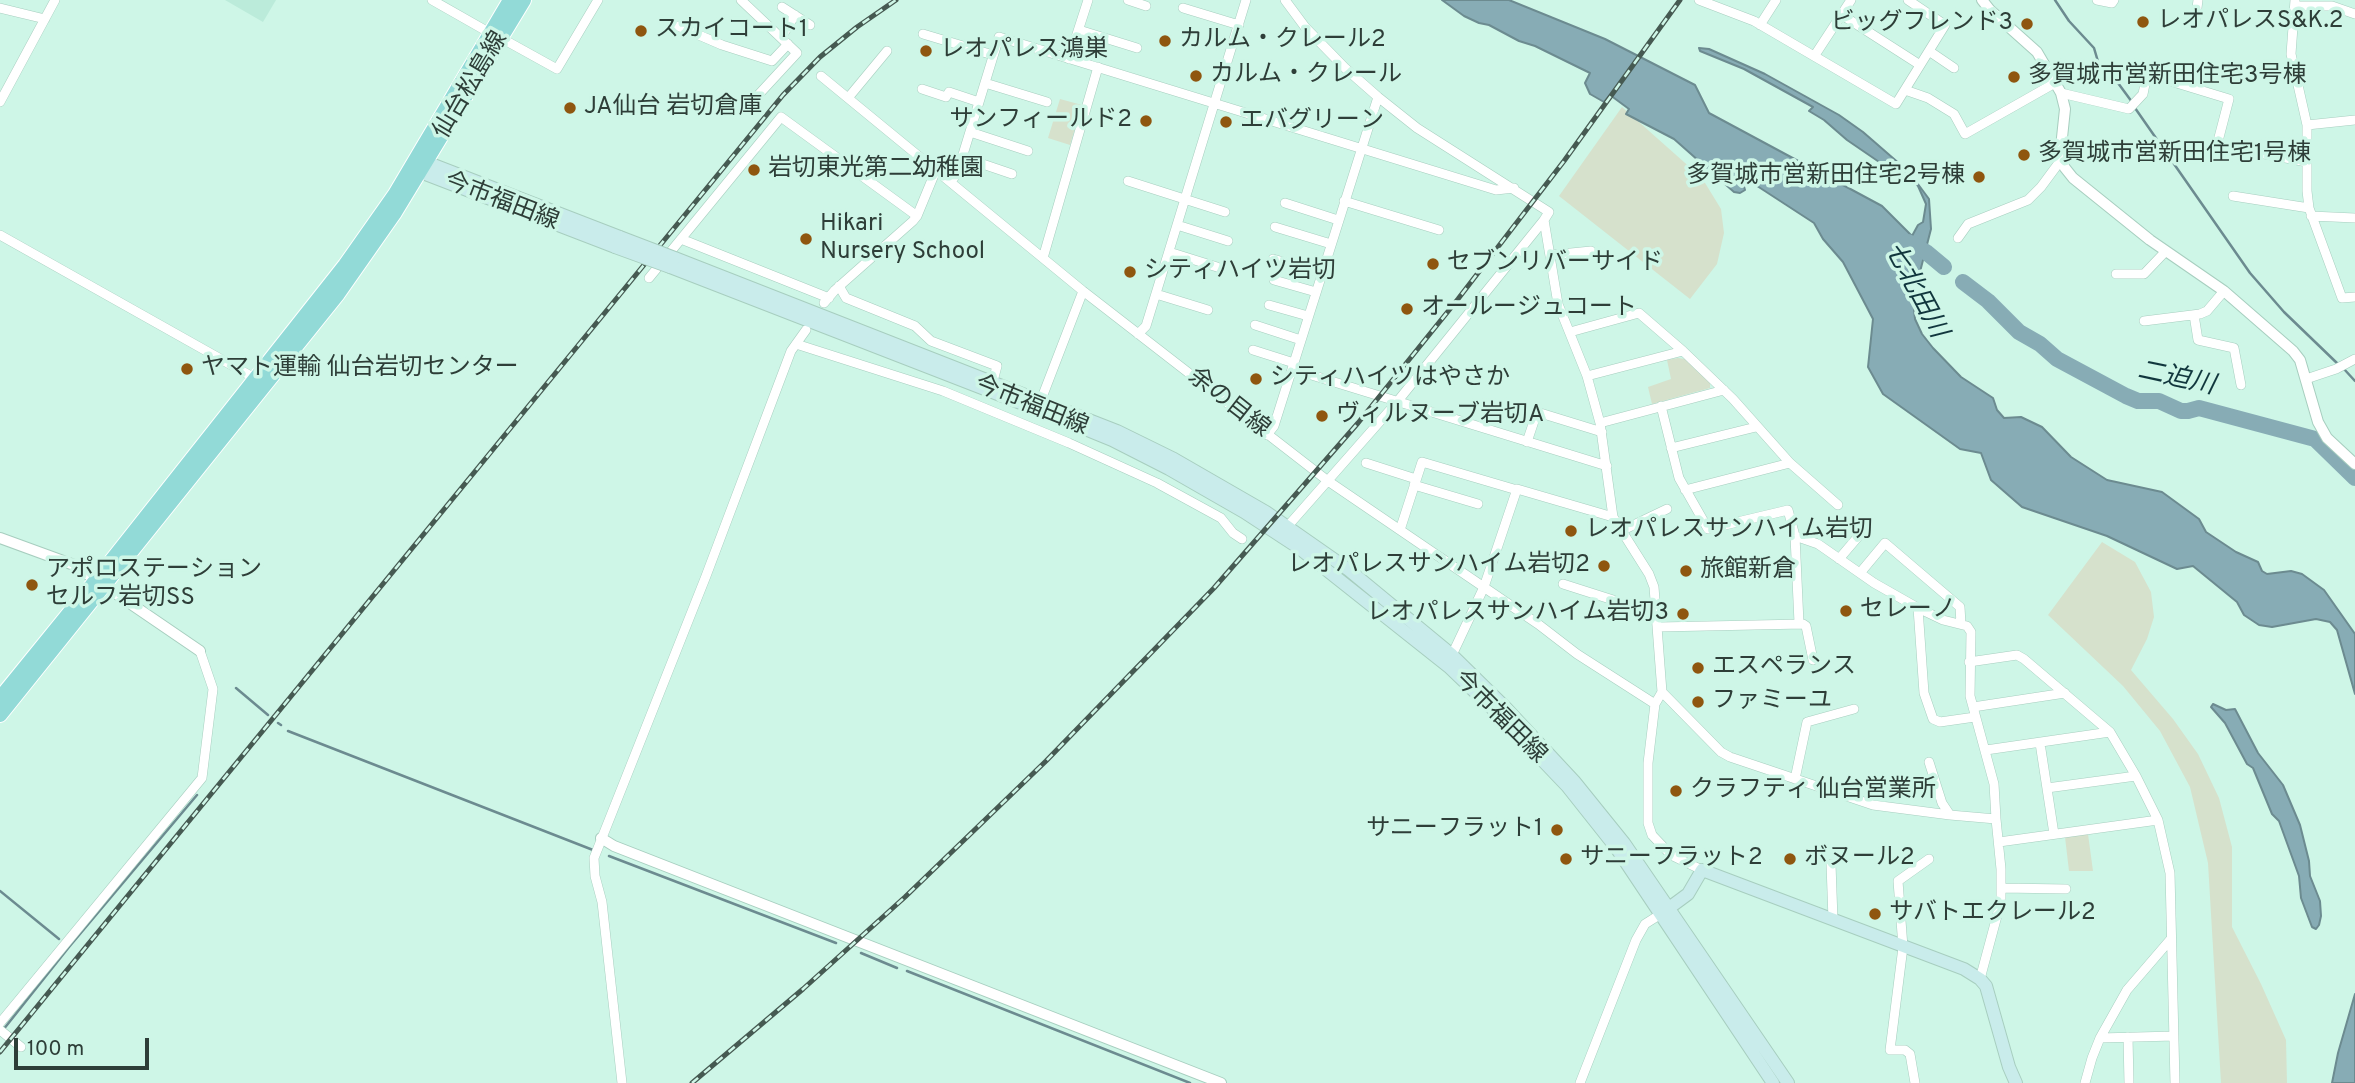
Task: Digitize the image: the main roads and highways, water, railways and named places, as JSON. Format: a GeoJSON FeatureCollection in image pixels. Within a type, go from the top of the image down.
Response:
{"type":"FeatureCollection","features":[{"type":"Feature","properties":{"kind":"main road","name":"仙台松島線"},"geometry":{"type":"LineString","coordinates":[[100,583],[261,382],[338,293],[391,220],[496,35],[510,0]]}},
{"type":"Feature","properties":{"kind":"main road","name":"仙台松島線"},"geometry":{"type":"LineString","coordinates":[[496,35],[524,0]]}},
{"type":"Feature","properties":{"kind":"main road","name":"今市福田線"},"geometry":{"type":"LineString","coordinates":[[420,166],[993,381],[1117,431],[1174,459],[1266,512],[1349,570],[1452,655],[1574,781],[1624,843],[1773,1083]]}},
{"type":"Feature","properties":{"kind":"main road","name":"今市福田線"},"geometry":{"type":"LineString","coordinates":[[673,263],[1112,440],[1169,469],[1282,536],[1326,568],[1449,667],[1575,797],[1665,911],[1788,1083]]}},
{"type":"Feature","properties":{"kind":"main road"},"geometry":{"type":"LineString","coordinates":[[0,698],[100,583]]}},
{"type":"Feature","properties":{"kind":"main road"},"geometry":{"type":"LineString","coordinates":[[0,715],[100,583]]}},
{"type":"Feature","properties":{"kind":"main road"},"geometry":{"type":"LineString","coordinates":[[1665,911],[1688,894],[1702,870],[1964,969],[1980,979],[1990,996],[2009,1067],[2016,1083]]}},
{"type":"Feature","properties":{"kind":"water","name":"七北田川"},"geometry":{"type":"Polygon","coordinates":[[[1442,0],[1509,0],[1605,39],[1695,85],[1709,113],[1882,206],[1912,236],[1923,222],[1926,204],[1918,186],[1905,171],[1885,166],[1847,140],[1809,111],[1813,107],[1744,69],[1700,51],[1699,48],[1709,49],[1765,74],[1839,115],[1863,132],[1909,172],[1929,199],[1931,229],[1913,299],[1915,319],[1933,348],[1961,377],[1993,398],[1997,410],[2004,418],[2021,417],[2042,427],[2071,457],[2107,480],[2162,492],[2199,519],[2206,532],[2236,552],[2258,562],[2262,571],[2267,574],[2291,571],[2302,574],[2324,590],[2355,634],[2355,694],[2337,630],[2330,622],[2316,619],[2272,627],[2259,625],[2244,615],[2237,602],[2193,566],[2177,569],[2107,536],[2022,507],[1991,480],[1981,453],[1960,449],[1883,394],[1868,367],[1873,319],[1843,262],[1823,239],[1814,223],[1751,182],[1743,183],[1745,190],[1740,193],[1734,192],[1674,139],[1626,114],[1629,109],[1610,95],[1604,102],[1590,94],[1585,83],[1590,73],[1489,25],[1464,16],[1442,0]]]}},
{"type":"Feature","properties":{"kind":"water"},"geometry":{"type":"Polygon","coordinates":[[[2213,704],[2226,710],[2235,709],[2258,753],[2283,785],[2300,825],[2310,876],[2320,901],[2321,916],[2316,929],[2312,927],[2301,898],[2299,876],[2279,821],[2272,814],[2253,768],[2247,764],[2225,723],[2211,707],[2213,704]]]}},
{"type":"Feature","properties":{"kind":"water"},"geometry":{"type":"Polygon","coordinates":[[[2355,994],[2355,1083],[2332,1083],[2338,1053],[2355,994]]]}},
{"type":"Feature","properties":{"kind":"waterway"},"geometry":{"type":"LineString","coordinates":[[2055,0],[2069,21],[2094,48],[2099,65],[2118,83],[2132,102]]}},
{"type":"Feature","properties":{"kind":"waterway"},"geometry":{"type":"LineString","coordinates":[[2135,108],[2250,273],[2284,312],[2339,365]]}},
{"type":"Feature","properties":{"kind":"waterway","name":"二迫川"},"geometry":{"type":"LineString","coordinates":[[1908,242],[1944,267]]}},
{"type":"Feature","properties":{"kind":"waterway","name":"二迫川"},"geometry":{"type":"LineString","coordinates":[[1963,282],[1988,301],[2019,332],[2040,344],[2057,359],[2126,396],[2138,401],[2159,401],[2181,411],[2199,408],[2315,439],[2355,478]]}},
{"type":"Feature","properties":{"kind":"waterway"},"geometry":{"type":"LineString","coordinates":[[2344,369],[2355,381]]}},
{"type":"Feature","properties":{"kind":"waterway"},"geometry":{"type":"LineString","coordinates":[[236,688],[268,715]]}},
{"type":"Feature","properties":{"kind":"waterway"},"geometry":{"type":"LineString","coordinates":[[288,731],[593,850]]}},
{"type":"Feature","properties":{"kind":"waterway"},"geometry":{"type":"LineString","coordinates":[[3,1030],[197,795]]}},
{"type":"Feature","properties":{"kind":"waterway"},"geometry":{"type":"LineString","coordinates":[[609,856],[836,943]]}},
{"type":"Feature","properties":{"kind":"waterway"},"geometry":{"type":"LineString","coordinates":[[0,891],[59,939]]}},
{"type":"Feature","properties":{"kind":"waterway"},"geometry":{"type":"LineString","coordinates":[[861,953],[897,968]]}},
{"type":"Feature","properties":{"kind":"waterway"},"geometry":{"type":"LineString","coordinates":[[907,971],[1190,1083]]}},
{"type":"Feature","properties":{"kind":"railway"},"geometry":{"type":"LineString","coordinates":[[0,1052],[783,95],[820,57],[896,0]]}},
{"type":"Feature","properties":{"kind":"railway"},"geometry":{"type":"LineString","coordinates":[[692,1083],[803,989],[905,897],[1046,761],[1214,588],[1358,423],[1458,299],[1564,161],[1680,0]]}},
{"type":"Feature","properties":{"kind":"place","name":"レオパレスS&K.2"},"geometry":{"type":"Point","coordinates":[2143,22]}},
{"type":"Feature","properties":{"kind":"place","name":"ビッグフレンド3"},"geometry":{"type":"Point","coordinates":[2027,24]}},
{"type":"Feature","properties":{"kind":"place","name":"スカイコート1"},"geometry":{"type":"Point","coordinates":[641,31]}},
{"type":"Feature","properties":{"kind":"place","name":"カルム・クレール2"},"geometry":{"type":"Point","coordinates":[1165,41]}},
{"type":"Feature","properties":{"kind":"place","name":"レオパレス鴻巣"},"geometry":{"type":"Point","coordinates":[926,51]}},
{"type":"Feature","properties":{"kind":"place","name":"カルム・クレール"},"geometry":{"type":"Point","coordinates":[1196,76]}},
{"type":"Feature","properties":{"kind":"place","name":"多賀城市営新田住宅3号棟"},"geometry":{"type":"Point","coordinates":[2014,77]}},
{"type":"Feature","properties":{"kind":"place","name":"JA仙台 岩切倉庫"},"geometry":{"type":"Point","coordinates":[570,108]}},
{"type":"Feature","properties":{"kind":"place","name":"サンフィールド2"},"geometry":{"type":"Point","coordinates":[1146,121]}},
{"type":"Feature","properties":{"kind":"place","name":"エバグリーン"},"geometry":{"type":"Point","coordinates":[1226,122]}},
{"type":"Feature","properties":{"kind":"place","name":"多賀城市営新田住宅1号棟"},"geometry":{"type":"Point","coordinates":[2024,155]}},
{"type":"Feature","properties":{"kind":"place","name":"岩切東光第二幼稚園"},"geometry":{"type":"Point","coordinates":[754,170]}},
{"type":"Feature","properties":{"kind":"place","name":"多賀城市営新田住宅2号棟"},"geometry":{"type":"Point","coordinates":[1979,177]}},
{"type":"Feature","properties":{"kind":"place","name":"Hikari Nursery School"},"geometry":{"type":"Point","coordinates":[806,239]}},
{"type":"Feature","properties":{"kind":"place","name":"セブンリバーサイド"},"geometry":{"type":"Point","coordinates":[1433,264]}},
{"type":"Feature","properties":{"kind":"place","name":"シティハイツ岩切"},"geometry":{"type":"Point","coordinates":[1130,272]}},
{"type":"Feature","properties":{"kind":"place","name":"オールージュコート"},"geometry":{"type":"Point","coordinates":[1407,309]}},
{"type":"Feature","properties":{"kind":"place","name":"ヤマト運輸 仙台岩切センター"},"geometry":{"type":"Point","coordinates":[187,369]}},
{"type":"Feature","properties":{"kind":"place","name":"シティハイツはやさか"},"geometry":{"type":"Point","coordinates":[1256,379]}},
{"type":"Feature","properties":{"kind":"place","name":"ヴィルヌーブ岩切A"},"geometry":{"type":"Point","coordinates":[1322,416]}},
{"type":"Feature","properties":{"kind":"place","name":"レオパレスサンハイム岩切"},"geometry":{"type":"Point","coordinates":[1571,531]}},
{"type":"Feature","properties":{"kind":"place","name":"レオパレスサンハイム岩切2"},"geometry":{"type":"Point","coordinates":[1604,566]}},
{"type":"Feature","properties":{"kind":"place","name":"旅館新倉"},"geometry":{"type":"Point","coordinates":[1686,571]}},
{"type":"Feature","properties":{"kind":"place","name":"アポロステーション セルフ岩切SS"},"geometry":{"type":"Point","coordinates":[32,585]}},
{"type":"Feature","properties":{"kind":"place","name":"セレーノ"},"geometry":{"type":"Point","coordinates":[1846,611]}},
{"type":"Feature","properties":{"kind":"place","name":"レオパレスサンハイム岩切3"},"geometry":{"type":"Point","coordinates":[1683,614]}},
{"type":"Feature","properties":{"kind":"place","name":"エスペランス"},"geometry":{"type":"Point","coordinates":[1698,668]}},
{"type":"Feature","properties":{"kind":"place","name":"ファミーユ"},"geometry":{"type":"Point","coordinates":[1698,702]}},
{"type":"Feature","properties":{"kind":"place","name":"クラフティ 仙台営業所"},"geometry":{"type":"Point","coordinates":[1676,791]}},
{"type":"Feature","properties":{"kind":"place","name":"サニーフラット1"},"geometry":{"type":"Point","coordinates":[1557,830]}},
{"type":"Feature","properties":{"kind":"place","name":"サニーフラット2"},"geometry":{"type":"Point","coordinates":[1566,859]}},
{"type":"Feature","properties":{"kind":"place","name":"ボヌール2"},"geometry":{"type":"Point","coordinates":[1790,859]}},
{"type":"Feature","properties":{"kind":"place","name":"サバトエクレール2"},"geometry":{"type":"Point","coordinates":[1875,914]}}]}
